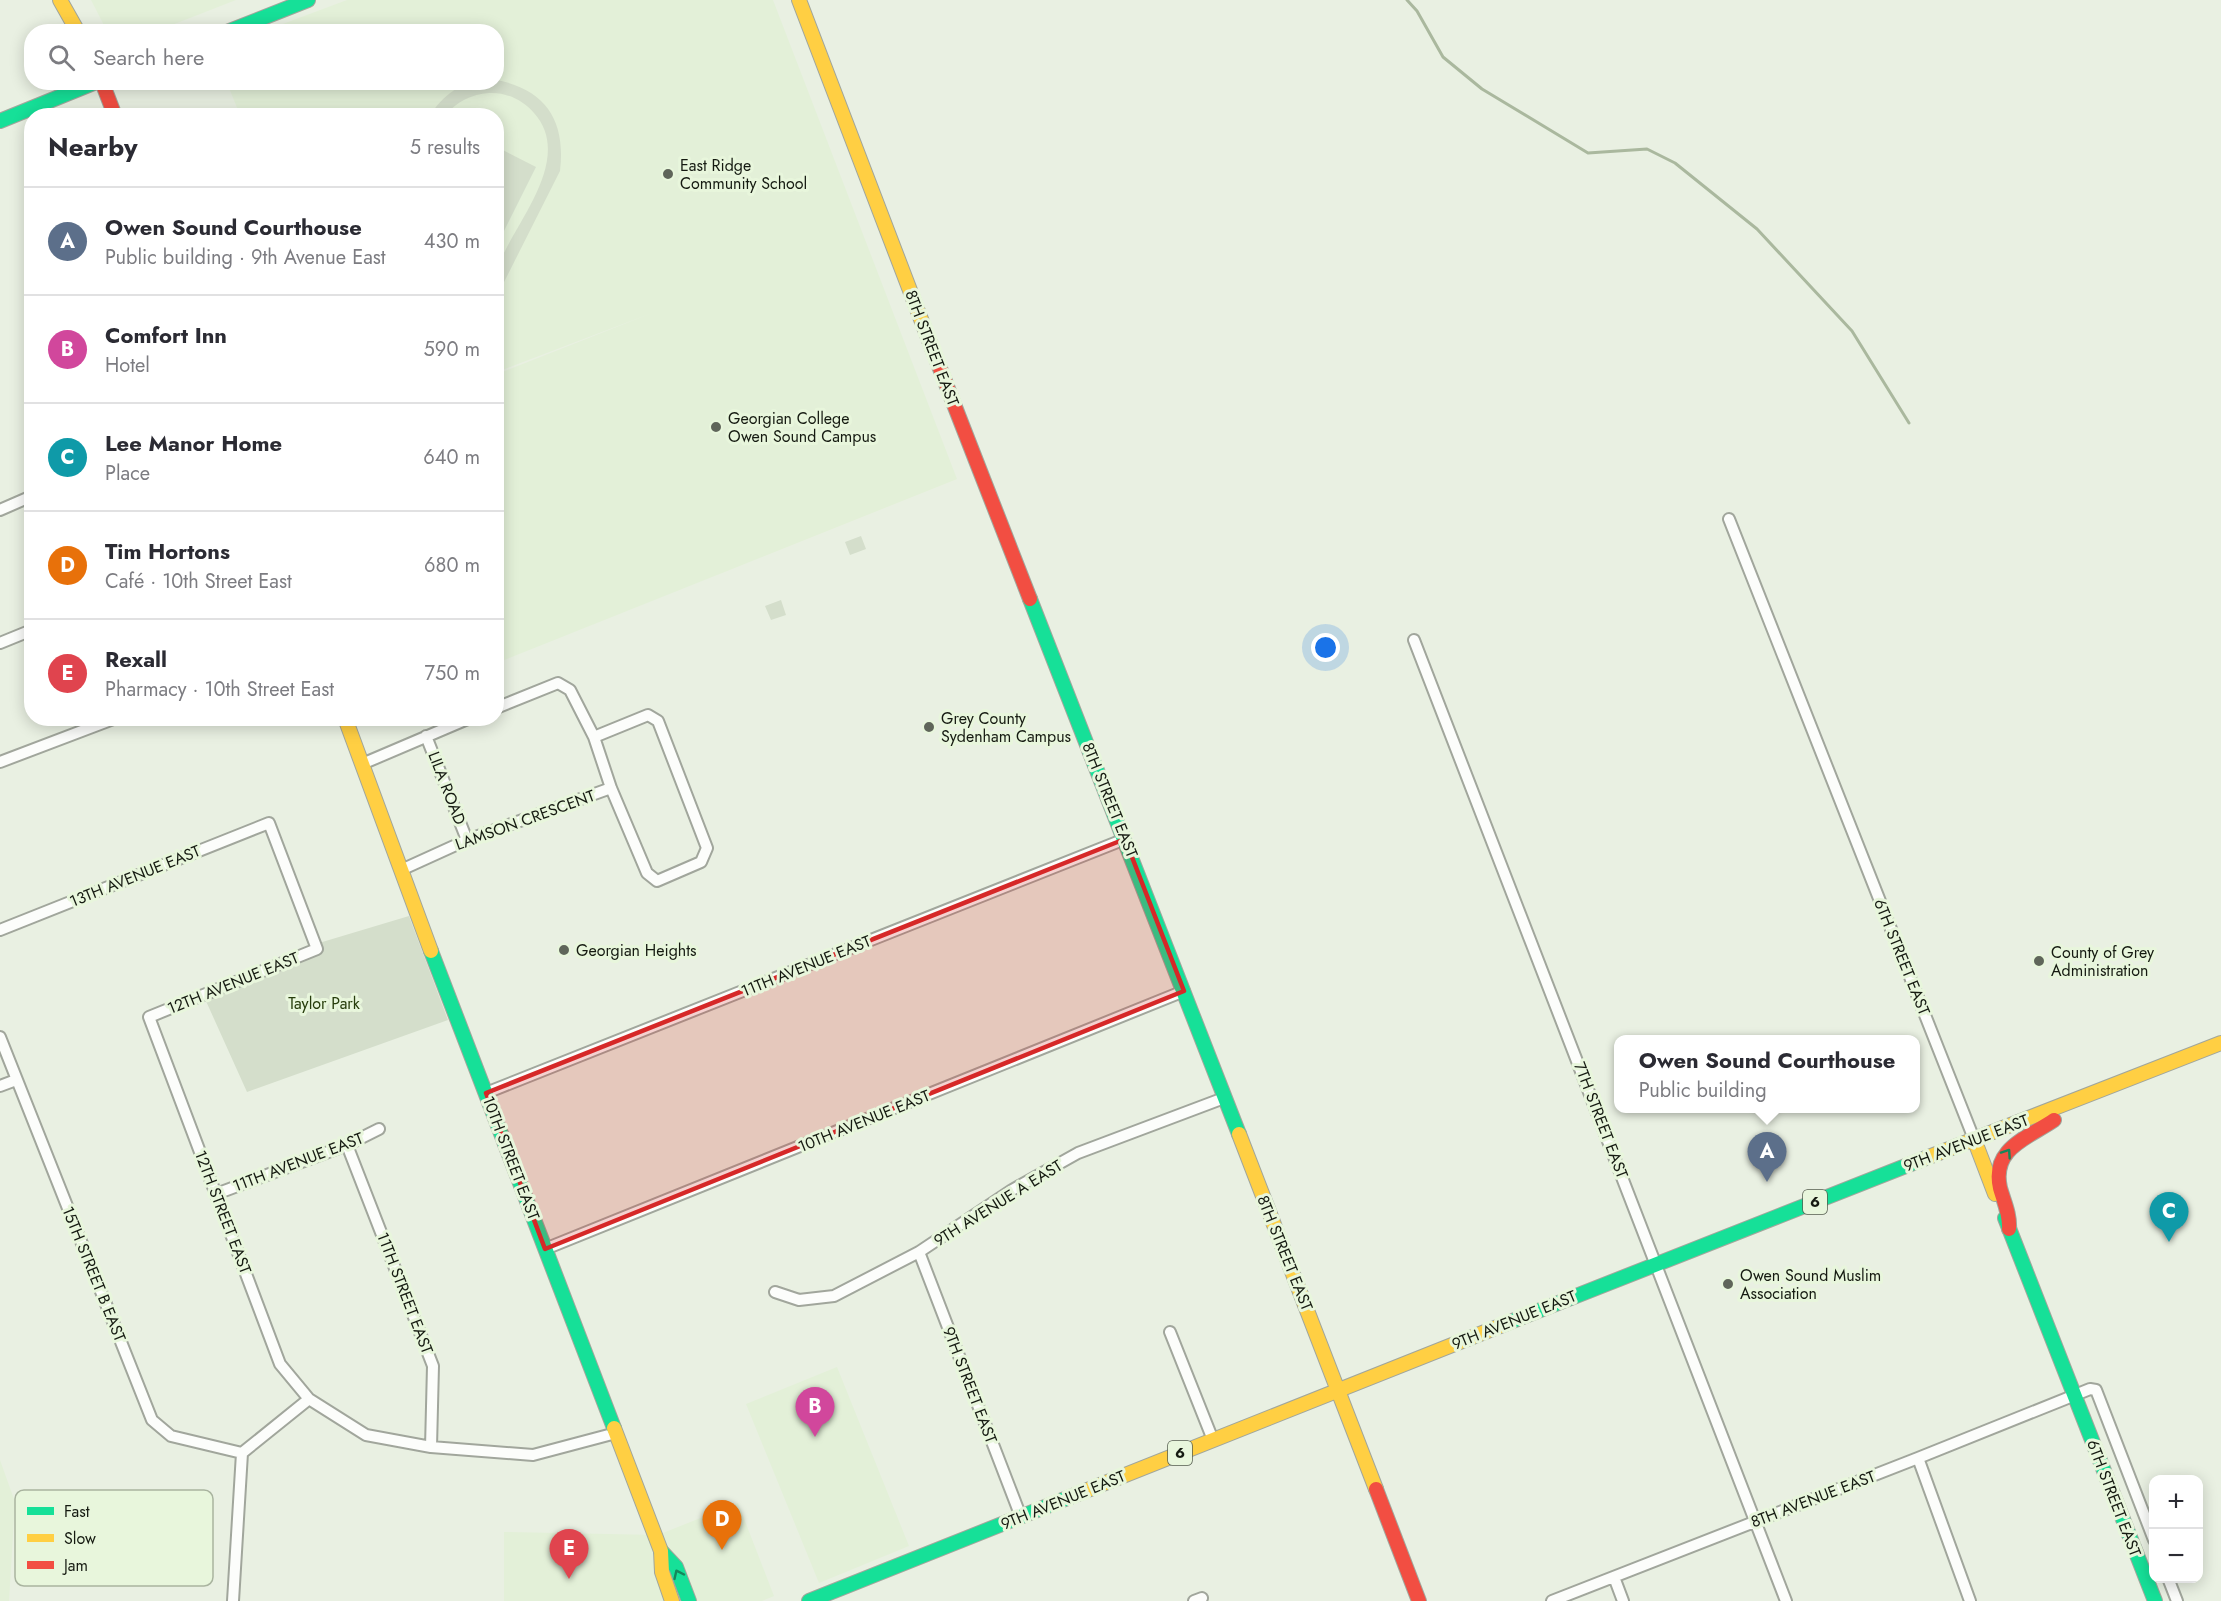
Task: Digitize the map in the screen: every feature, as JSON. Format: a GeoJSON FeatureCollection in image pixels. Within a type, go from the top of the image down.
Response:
{"type":"FeatureCollection","features":[{"type":"Feature","properties":{"kind":"main road"},"geometry":{"type":"LineString","coordinates":[[60,0],[74,24]]}},
{"type":"Feature","properties":{"kind":"main road"},"geometry":{"type":"LineString","coordinates":[[247,24],[308,0]]}},
{"type":"Feature","properties":{"kind":"main road","name":"8TH STREET EAST"},"geometry":{"type":"LineString","coordinates":[[799,0],[965,435],[1125,839],[1419,1601]]}},
{"type":"Feature","properties":{"kind":"main road"},"geometry":{"type":"LineString","coordinates":[[32,108],[76,90]]}},
{"type":"Feature","properties":{"kind":"main road"},"geometry":{"type":"LineString","coordinates":[[105,90],[112,108]]}},
{"type":"Feature","properties":{"kind":"main road"},"geometry":{"type":"LineString","coordinates":[[0,121],[24,111]]}},
{"type":"Feature","properties":{"kind":"main road","name":"10TH STREET EAST"},"geometry":{"type":"LineString","coordinates":[[348,726],[400,870],[661,1551],[662,1572],[672,1601]]}},
{"type":"Feature","properties":{"kind":"main road","name":"9TH AVENUE EAST"},"geometry":{"type":"LineString","coordinates":[[809,1601],[1339,1389],[2221,1043]]}},
{"type":"Feature","properties":{"kind":"main road"},"geometry":{"type":"LineString","coordinates":[[2008,1229],[2010,1219],[1998,1181],[1998,1168],[2003,1157],[2013,1145],[2049,1124],[2084,1098]]}},
{"type":"Feature","properties":{"kind":"main road","name":"6TH STREET EAST"},"geometry":{"type":"LineString","coordinates":[[1974,1139],[2155,1601]]}},
{"type":"Feature","properties":{"kind":"main road","name":"10TH STREET EAST"},"geometry":{"type":"LineString","coordinates":[[661,1551],[676,1567],[689,1601]]}},
{"type":"Feature","properties":{"kind":"street"},"geometry":{"type":"LineString","coordinates":[[0,510],[24,500]]}},
{"type":"Feature","properties":{"kind":"street","name":"6TH STREET EAST"},"geometry":{"type":"LineString","coordinates":[[1729,519],[1974,1139]]}},
{"type":"Feature","properties":{"kind":"street"},"geometry":{"type":"LineString","coordinates":[[0,643],[24,633]]}},
{"type":"Feature","properties":{"kind":"street","name":"7TH STREET EAST"},"geometry":{"type":"LineString","coordinates":[[1414,640],[1786,1601]]}},
{"type":"Feature","properties":{"kind":"street","name":"LAMSON CRESCENT"},"geometry":{"type":"LineString","coordinates":[[400,870],[467,840],[611,788],[594,737],[570,690],[558,684],[504,705]]}},
{"type":"Feature","properties":{"kind":"street"},"geometry":{"type":"LineString","coordinates":[[594,737],[648,715],[658,721],[707,848],[701,862],[657,881],[647,873],[611,788]]}},
{"type":"Feature","properties":{"kind":"street"},"geometry":{"type":"LineString","coordinates":[[0,761],[94,726]]}},
{"type":"Feature","properties":{"kind":"street"},"geometry":{"type":"LineString","coordinates":[[362,764],[450,726]]}},
{"type":"Feature","properties":{"kind":"street","name":"LILA ROAD"},"geometry":{"type":"LineString","coordinates":[[426,736],[467,840]]}},
{"type":"Feature","properties":{"kind":"street","name":"13TH AVENUE EAST"},"geometry":{"type":"LineString","coordinates":[[0,930],[269,823],[317,949]]}},
{"type":"Feature","properties":{"kind":"street","name":"11TH AVENUE EAST"},"geometry":{"type":"LineString","coordinates":[[486,1093],[1125,839]]}},
{"type":"Feature","properties":{"kind":"street","name":"12TH AVENUE EAST"},"geometry":{"type":"LineString","coordinates":[[149,1017],[317,949]]}},
{"type":"Feature","properties":{"kind":"street","name":"10TH AVENUE EAST"},"geometry":{"type":"LineString","coordinates":[[545,1249],[1184,991]]}},
{"type":"Feature","properties":{"kind":"street","name":"12TH STREET EAST"},"geometry":{"type":"LineString","coordinates":[[149,1017],[280,1364],[309,1399]]}},
{"type":"Feature","properties":{"kind":"street","name":"15TH STREET B EAST"},"geometry":{"type":"LineString","coordinates":[[0,1037],[153,1420],[171,1436],[242,1453]]}},
{"type":"Feature","properties":{"kind":"street"},"geometry":{"type":"LineString","coordinates":[[0,1086],[16,1080]]}},
{"type":"Feature","properties":{"kind":"street","name":"9TH AVENUE A EAST"},"geometry":{"type":"LineString","coordinates":[[775,1292],[798,1300],[834,1296],[919,1252],[1012,1190],[1078,1153],[1224,1098]]}},
{"type":"Feature","properties":{"kind":"street","name":"11TH AVENUE EAST"},"geometry":{"type":"LineString","coordinates":[[216,1194],[347,1145],[379,1129]]}},
{"type":"Feature","properties":{"kind":"street","name":"11TH STREET EAST"},"geometry":{"type":"LineString","coordinates":[[347,1145],[434,1366],[431,1447]]}},
{"type":"Feature","properties":{"kind":"street","name":"9TH STREET EAST"},"geometry":{"type":"LineString","coordinates":[[919,1252],[1021,1517]]}},
{"type":"Feature","properties":{"kind":"street"},"geometry":{"type":"LineString","coordinates":[[1170,1332],[1213,1440]]}},
{"type":"Feature","properties":{"kind":"street","name":"6TH STREET EAST"},"geometry":{"type":"LineString","coordinates":[[2074,1395],[2090,1389],[2096,1390],[2150,1529]]}},
{"type":"Feature","properties":{"kind":"street","name":"8TH AVENUE EAST"},"geometry":{"type":"LineString","coordinates":[[1552,1601],[2074,1395]]}},
{"type":"Feature","properties":{"kind":"street"},"geometry":{"type":"LineString","coordinates":[[233,1601],[242,1453],[309,1399],[366,1435],[431,1447],[533,1455],[616,1432]]}},
{"type":"Feature","properties":{"kind":"street"},"geometry":{"type":"LineString","coordinates":[[1918,1458],[1970,1601]]}},
{"type":"Feature","properties":{"kind":"street"},"geometry":{"type":"LineString","coordinates":[[1614,1577],[1623,1601]]}},
{"type":"Feature","properties":{"kind":"street"},"geometry":{"type":"LineString","coordinates":[[2170,1583],[2177,1601]]}},
{"type":"Feature","properties":{"kind":"highlighted area"},"geometry":{"type":"Polygon","coordinates":[[[1125,839],[1184,991],[545,1249],[486,1093],[1125,839]]]}},
{"type":"Feature","properties":{"kind":"shaded area"},"geometry":{"type":"Polygon","coordinates":[[[91,0],[236,0],[174,24],[103,24],[91,0]]]}},
{"type":"Feature","properties":{"kind":"shaded area"},"geometry":{"type":"Polygon","coordinates":[[[347,0],[773,0],[957,479],[504,660],[504,371],[652,313],[504,369],[504,108],[237,108],[230,90],[504,90],[504,24],[283,24],[347,0]]]}},
{"type":"Feature","properties":{"kind":"shaded area"},"geometry":{"type":"Polygon","coordinates":[[[837,1367],[909,1546],[819,1583],[746,1404],[837,1367]]]}},
{"type":"Feature","properties":{"kind":"shaded area"},"geometry":{"type":"Polygon","coordinates":[[[0,1460],[15,1502],[9,1601],[0,1601],[0,1460]]]}},
{"type":"Feature","properties":{"kind":"shaded area"},"geometry":{"type":"Polygon","coordinates":[[[738,1503],[774,1596],[762,1601],[504,1601],[504,1532],[658,1535],[738,1503]]]}},
{"type":"Feature","properties":{"kind":"green space"},"geometry":{"type":"Polygon","coordinates":[[[504,82],[514,85],[528,91],[549,110],[560,137],[560,171],[504,282],[504,252],[534,198],[547,163],[548,145],[544,129],[525,104],[508,95],[495,93],[477,95],[453,108],[435,108],[455,90],[504,90],[504,82]]]}},
{"type":"Feature","properties":{"kind":"green space"},"geometry":{"type":"Polygon","coordinates":[[[504,151],[536,167],[504,231],[504,151]]]}},
{"type":"Feature","properties":{"kind":"green space"},"geometry":{"type":"Polygon","coordinates":[[[861,536],[866,549],[850,555],[845,542],[861,536]]]}},
{"type":"Feature","properties":{"kind":"green space"},"geometry":{"type":"Polygon","coordinates":[[[781,600],[786,615],[771,620],[765,606],[781,600]]]}},
{"type":"Feature","properties":{"kind":"green space","name":"Taylor Park"},"geometry":{"type":"Polygon","coordinates":[[[409,916],[448,1020],[247,1092],[201,990],[309,946],[409,916]]]}},
{"type":"Feature","properties":{"kind":"waterway"},"geometry":{"type":"LineString","coordinates":[[1407,0],[1417,11],[1443,57],[1482,89],[1588,153],[1647,149],[1675,163],[1757,229],[1852,331],[1909,423]]}},
{"type":"Feature","properties":{"kind":"traffic: fast"},"geometry":{"type":"LineString","coordinates":[[247,24],[308,0]]}},
{"type":"Feature","properties":{"kind":"traffic: fast"},"geometry":{"type":"LineString","coordinates":[[32,108],[76,90]]}},
{"type":"Feature","properties":{"kind":"traffic: fast"},"geometry":{"type":"LineString","coordinates":[[0,121],[24,111]]}},
{"type":"Feature","properties":{"kind":"traffic: fast"},"geometry":{"type":"LineString","coordinates":[[1030,599],[1239,1134]]}},
{"type":"Feature","properties":{"kind":"traffic: fast"},"geometry":{"type":"LineString","coordinates":[[431,951],[614,1428]]}},
{"type":"Feature","properties":{"kind":"traffic: fast"},"geometry":{"type":"LineString","coordinates":[[1505,1324],[1926,1158]]}},
{"type":"Feature","properties":{"kind":"traffic: fast"},"geometry":{"type":"LineString","coordinates":[[2005,1218],[2155,1601]]}},
{"type":"Feature","properties":{"kind":"traffic: fast"},"geometry":{"type":"LineString","coordinates":[[809,1601],[1085,1491]]}},
{"type":"Feature","properties":{"kind":"traffic: fast"},"geometry":{"type":"LineString","coordinates":[[661,1551],[676,1567],[689,1601]]}},
{"type":"Feature","properties":{"kind":"traffic: slow"},"geometry":{"type":"LineString","coordinates":[[60,0],[74,24]]}},
{"type":"Feature","properties":{"kind":"traffic: slow"},"geometry":{"type":"LineString","coordinates":[[799,0],[932,348]]}},
{"type":"Feature","properties":{"kind":"traffic: slow"},"geometry":{"type":"LineString","coordinates":[[348,726],[431,951]]}},
{"type":"Feature","properties":{"kind":"traffic: slow"},"geometry":{"type":"LineString","coordinates":[[1926,1158],[2221,1043]]}},
{"type":"Feature","properties":{"kind":"traffic: slow"},"geometry":{"type":"LineString","coordinates":[[1239,1134],[1376,1489]]}},
{"type":"Feature","properties":{"kind":"traffic: slow"},"geometry":{"type":"LineString","coordinates":[[1974,1139],[1995,1194]]}},
{"type":"Feature","properties":{"kind":"traffic: slow"},"geometry":{"type":"LineString","coordinates":[[1085,1491],[1505,1324]]}},
{"type":"Feature","properties":{"kind":"traffic: slow"},"geometry":{"type":"LineString","coordinates":[[614,1428],[661,1551],[662,1572],[672,1601]]}},
{"type":"Feature","properties":{"kind":"traffic: jam"},"geometry":{"type":"LineString","coordinates":[[105,90],[112,108]]}},
{"type":"Feature","properties":{"kind":"traffic: jam"},"geometry":{"type":"LineString","coordinates":[[932,348],[1030,599]]}},
{"type":"Feature","properties":{"kind":"traffic: jam"},"geometry":{"type":"LineString","coordinates":[[2009,1229],[2008,1213],[2000,1188],[2001,1163],[2014,1146],[2054,1120]]}},
{"type":"Feature","properties":{"kind":"traffic: jam"},"geometry":{"type":"LineString","coordinates":[[1376,1489],[1419,1601]]}},
{"type":"Feature","properties":{"kind":"place","name":"East Ridge Community School"},"geometry":{"type":"Point","coordinates":[668,174]}},
{"type":"Feature","properties":{"kind":"place","name":"Georgian College Owen Sound Campus"},"geometry":{"type":"Point","coordinates":[716,427]}},
{"type":"Feature","properties":{"kind":"place","name":"Grey County Sydenham Campus"},"geometry":{"type":"Point","coordinates":[929,727]}},
{"type":"Feature","properties":{"kind":"place","name":"Georgian Heights"},"geometry":{"type":"Point","coordinates":[564,950]}},
{"type":"Feature","properties":{"kind":"place","name":"County of Grey Administration"},"geometry":{"type":"Point","coordinates":[2039,961]}},
{"type":"Feature","properties":{"kind":"place","name":"Owen Sound Courthouse"},"geometry":{"type":"Point","coordinates":[1767,1182]}},
{"type":"Feature","properties":{"kind":"place","name":"Lee Manor Home"},"geometry":{"type":"Point","coordinates":[2169,1242]}},
{"type":"Feature","properties":{"kind":"place","name":"Owen Sound Muslim Association"},"geometry":{"type":"Point","coordinates":[1728,1284]}},
{"type":"Feature","properties":{"kind":"place","name":"Comfort Inn"},"geometry":{"type":"Point","coordinates":[815,1437]}},
{"type":"Feature","properties":{"kind":"place","name":"Tim Hortons"},"geometry":{"type":"Point","coordinates":[722,1550]}},
{"type":"Feature","properties":{"kind":"place","name":"Rexall"},"geometry":{"type":"Point","coordinates":[569,1579]}}]}
